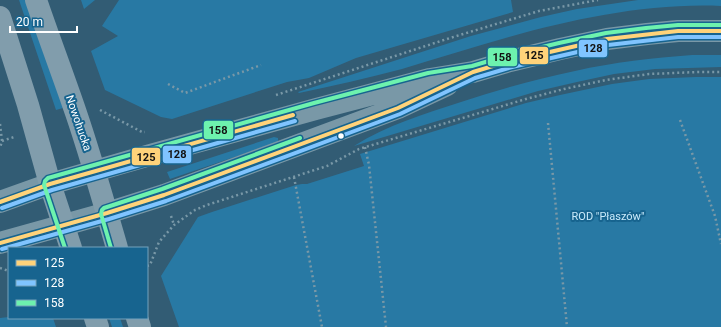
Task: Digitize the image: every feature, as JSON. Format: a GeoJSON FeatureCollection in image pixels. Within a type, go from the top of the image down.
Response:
{"type":"FeatureCollection","features":[{"type":"Feature","properties":{"kind":"main road","name":"Nowohucka"},"geometry":{"type":"LineString","coordinates":[[36,0],[95,171],[117,247]]}},
{"type":"Feature","properties":{"kind":"main road"},"geometry":{"type":"LineString","coordinates":[[0,16],[28,105],[50,184],[71,247]]}},
{"type":"Feature","properties":{"kind":"street"},"geometry":{"type":"LineString","coordinates":[[0,202],[50,184],[95,171],[316,109],[430,79],[474,72],[510,61],[607,39],[678,31],[721,31]]}},
{"type":"Feature","properties":{"kind":"street"},"geometry":{"type":"LineString","coordinates":[[0,243],[107,213],[164,195],[398,108],[474,72]]}},
{"type":"Feature","properties":{"kind":"path"},"geometry":{"type":"LineString","coordinates":[[271,97],[450,38],[539,11],[598,0]]}},
{"type":"Feature","properties":{"kind":"path"},"geometry":{"type":"LineString","coordinates":[[168,84],[185,93],[261,65]]}},
{"type":"Feature","properties":{"kind":"path"},"geometry":{"type":"LineString","coordinates":[[148,266],[150,265],[158,242],[174,225],[194,210],[327,166],[359,149],[526,99],[606,80],[649,74],[721,72]]}},
{"type":"Feature","properties":{"kind":"path"},"geometry":{"type":"LineString","coordinates":[[93,107],[142,132],[150,132]]}},
{"type":"Feature","properties":{"kind":"path"},"geometry":{"type":"LineString","coordinates":[[680,120],[715,216],[721,244]]}},
{"type":"Feature","properties":{"kind":"path"},"geometry":{"type":"LineString","coordinates":[[548,123],[567,327]]}},
{"type":"Feature","properties":{"kind":"path"},"geometry":{"type":"LineString","coordinates":[[0,124],[2,141],[0,148]]}},
{"type":"Feature","properties":{"kind":"path"},"geometry":{"type":"LineString","coordinates":[[2,141],[14,137]]}},
{"type":"Feature","properties":{"kind":"path"},"geometry":{"type":"LineString","coordinates":[[365,147],[369,165],[386,327]]}},
{"type":"Feature","properties":{"kind":"path"},"geometry":{"type":"LineString","coordinates":[[294,177],[322,327]]}},
{"type":"Feature","properties":{"kind":"path"},"geometry":{"type":"LineString","coordinates":[[171,216],[174,225]]}},
{"type":"Feature","properties":{"kind":"green space"},"geometry":{"type":"Polygon","coordinates":[[[19,0],[27,0],[63,108],[56,110],[19,0]]]}},
{"type":"Feature","properties":{"kind":"green space"},"geometry":{"type":"Polygon","coordinates":[[[81,0],[95,0],[84,9],[81,0]]]}},
{"type":"Feature","properties":{"kind":"green space"},"geometry":{"type":"Polygon","coordinates":[[[119,0],[511,0],[513,12],[356,58],[309,78],[287,82],[172,119],[161,117],[105,90],[91,51],[118,36],[102,26],[119,0]]]}},
{"type":"Feature","properties":{"kind":"green space"},"geometry":{"type":"Polygon","coordinates":[[[638,0],[721,0],[721,6],[641,9],[588,18],[509,37],[402,69],[325,88],[298,92],[471,36],[541,17],[577,9],[638,0]]]}},
{"type":"Feature","properties":{"kind":"green space"},"geometry":{"type":"Polygon","coordinates":[[[692,55],[721,55],[721,67],[655,69],[614,74],[538,91],[354,146],[379,132],[406,121],[517,85],[604,65],[692,55]]]}},
{"type":"Feature","properties":{"kind":"green space","name":"ROD \"Płaszów\""},"geometry":{"type":"Polygon","coordinates":[[[721,77],[721,327],[179,327],[161,276],[198,217],[296,185],[307,184],[364,166],[360,154],[526,103],[612,84],[649,79],[721,77]]]}},
{"type":"Feature","properties":{"kind":"green space"},"geometry":{"type":"Polygon","coordinates":[[[274,137],[278,138],[278,142],[170,179],[167,172],[274,137]]]}},
{"type":"Feature","properties":{"kind":"green space"},"geometry":{"type":"Polygon","coordinates":[[[0,318],[53,319],[56,327],[0,327],[0,318]]]}},
{"type":"Feature","properties":{"kind":"green space"},"geometry":{"type":"Polygon","coordinates":[[[109,319],[120,319],[123,327],[112,327],[109,319]]]}},
{"type":"Feature","properties":{"kind":"transit line","name":"158"},"geometry":{"type":"LineString","coordinates":[[65,247],[44,185],[48,178],[314,103],[428,73],[472,66],[559,43],[606,33],[646,28],[678,25],[721,25]]}},
{"type":"Feature","properties":{"kind":"transit line","name":"125"},"geometry":{"type":"LineString","coordinates":[[0,243],[107,213],[164,195],[398,108],[473,72],[510,61],[607,39],[678,31],[721,31]]}},
{"type":"Feature","properties":{"kind":"transit line","name":"128"},"geometry":{"type":"LineString","coordinates":[[9,247],[109,219],[166,201],[400,114],[475,78],[512,67],[608,45],[678,37],[721,37]]}},
{"type":"Feature","properties":{"kind":"transit line","name":"125"},"geometry":{"type":"LineString","coordinates":[[0,202],[50,184],[293,115]]}},
{"type":"Feature","properties":{"kind":"transit line","name":"128"},"geometry":{"type":"LineString","coordinates":[[2,208],[52,190],[295,121]]}},
{"type":"Feature","properties":{"kind":"transit line","name":"158"},"geometry":{"type":"LineString","coordinates":[[111,247],[101,214],[104,208],[162,189],[300,138]]}},
{"type":"Feature","properties":{"kind":"transit line","name":"128"},"geometry":{"type":"LineString","coordinates":[[2,249],[8,247]]}}]}
